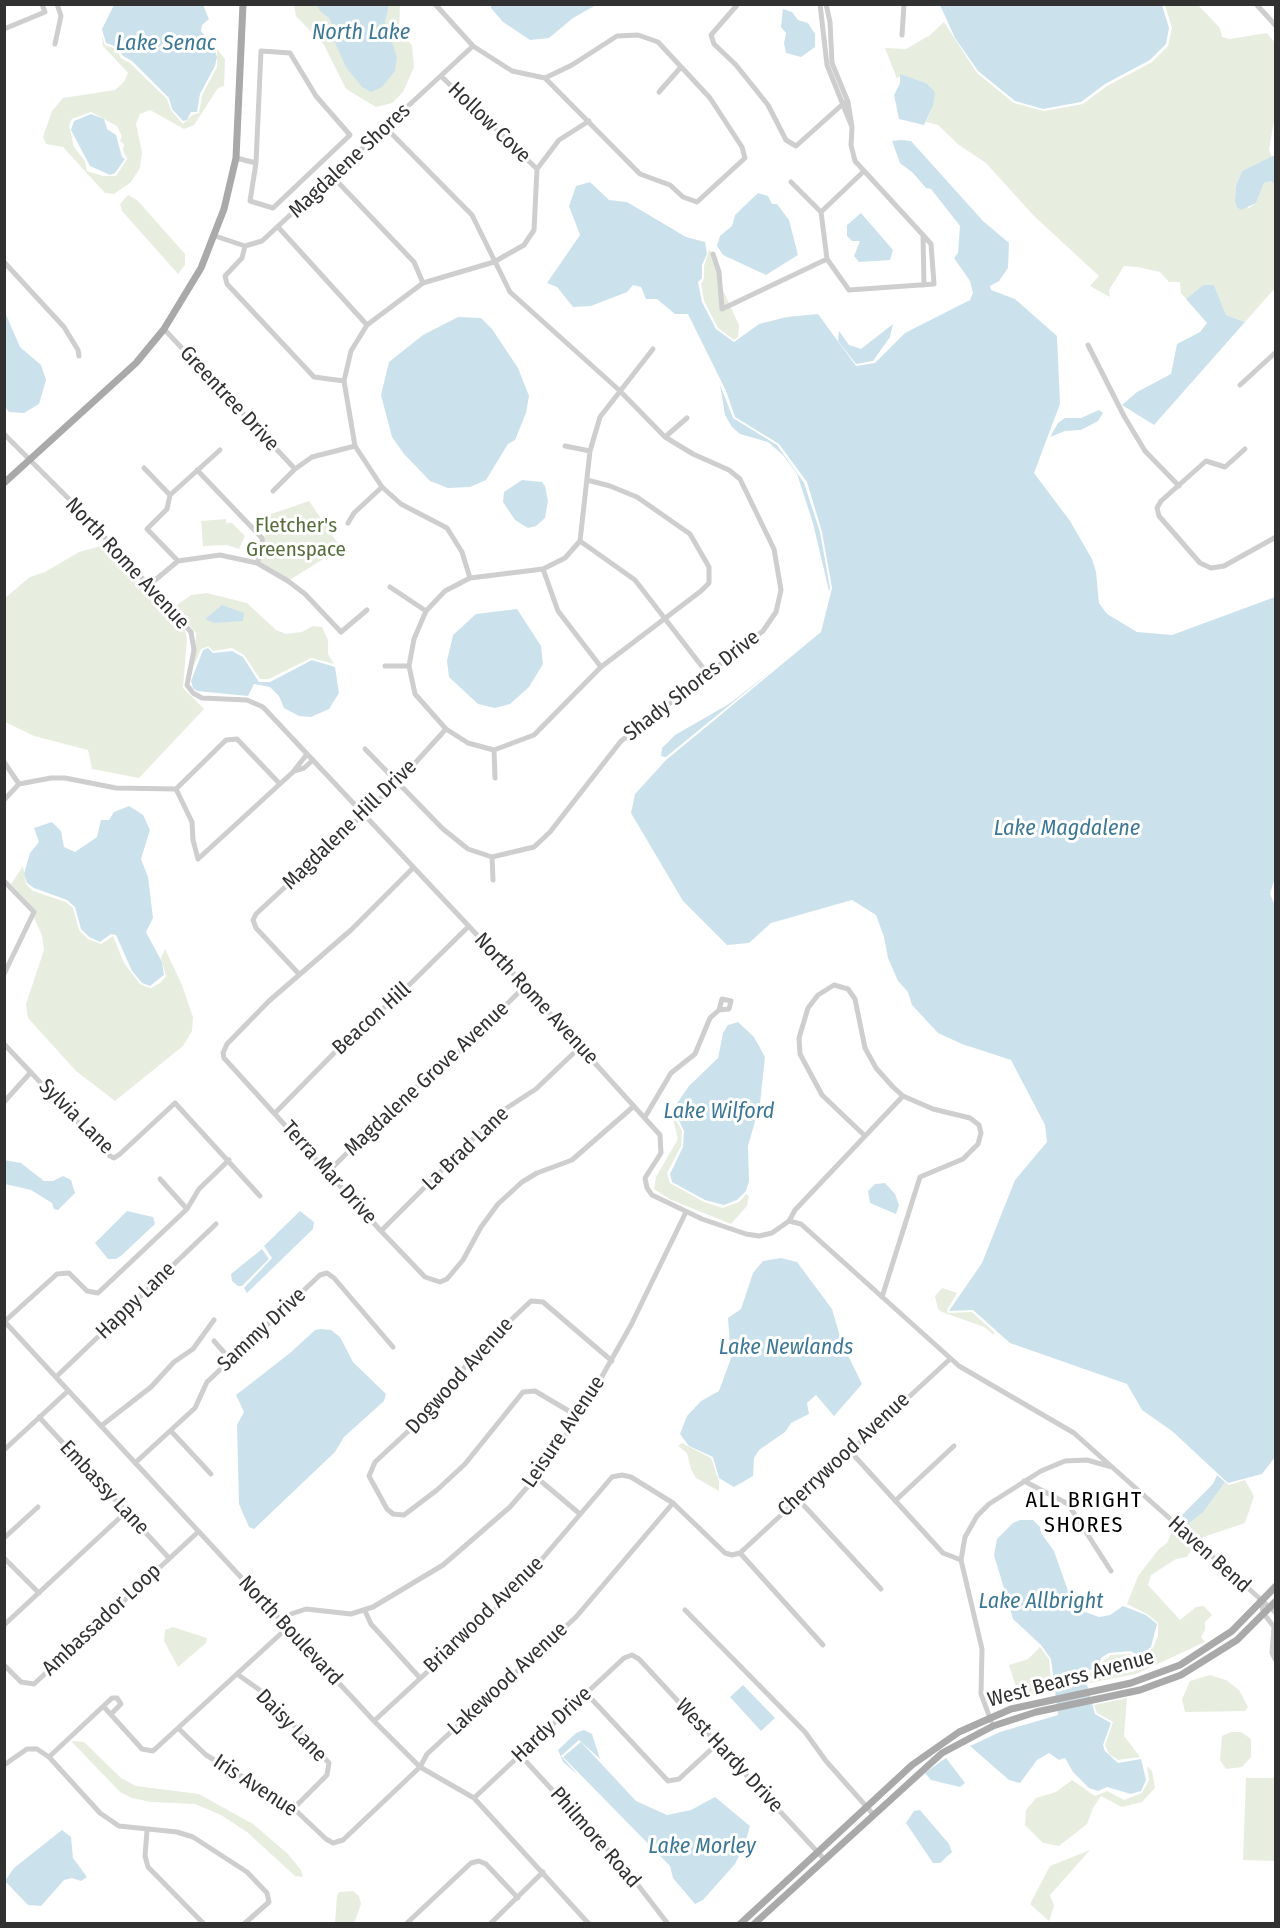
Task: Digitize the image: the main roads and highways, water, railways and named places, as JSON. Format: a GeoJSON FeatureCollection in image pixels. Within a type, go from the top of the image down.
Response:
{"type":"FeatureCollection","features":[{"type":"Feature","properties":{"kind":"main road"},"geometry":{"type":"LineString","coordinates":[[4,483],[136,363],[164,330],[201,268],[215,236],[236,158],[243,4]]}},
{"type":"Feature","properties":{"kind":"main road","name":"West Bearss Avenue"},"geometry":{"type":"LineString","coordinates":[[740,1923],[905,1772],[939,1744],[990,1716],[1055,1698],[1151,1677],[1203,1652],[1232,1631],[1275,1586]]}},
{"type":"Feature","properties":{"kind":"main road","name":"West Bearss Avenue"},"geometry":{"type":"LineString","coordinates":[[754,1923],[942,1753],[993,1726],[1057,1708],[1154,1686],[1209,1660],[1270,1612],[1275,1601]]}},
{"type":"Feature","properties":{"kind":"water"},"geometry":{"type":"Polygon","coordinates":[[[491,4],[596,5],[573,18],[549,38],[530,40],[503,22],[491,8],[491,4]]]}},
{"type":"Feature","properties":{"kind":"water","name":"Lake Senac"},"geometry":{"type":"Polygon","coordinates":[[[114,5],[203,5],[209,19],[202,25],[201,31],[214,48],[217,57],[215,66],[200,94],[197,112],[191,112],[187,120],[183,121],[172,109],[169,98],[132,61],[123,56],[117,47],[106,43],[102,29],[114,5]]]}},
{"type":"Feature","properties":{"kind":"water","name":"North Lake"},"geometry":{"type":"Polygon","coordinates":[[[317,5],[389,5],[385,22],[397,57],[395,71],[382,87],[371,92],[362,87],[346,67],[334,40],[334,28],[329,18],[320,11],[317,5]]]}},
{"type":"Feature","properties":{"kind":"water"},"geometry":{"type":"Polygon","coordinates":[[[940,5],[1162,5],[1169,28],[1166,44],[1150,60],[1105,84],[1081,102],[1043,109],[1015,101],[978,71],[955,38],[940,5]]]}},
{"type":"Feature","properties":{"kind":"water"},"geometry":{"type":"Polygon","coordinates":[[[783,9],[792,12],[798,20],[808,23],[815,34],[815,47],[801,57],[786,53],[784,43],[786,33],[781,27],[783,9]]]}},
{"type":"Feature","properties":{"kind":"water"},"geometry":{"type":"Polygon","coordinates":[[[900,74],[926,83],[935,92],[933,106],[924,125],[899,119],[894,95],[900,83],[900,74]]]}},
{"type":"Feature","properties":{"kind":"water"},"geometry":{"type":"Polygon","coordinates":[[[91,114],[104,119],[107,129],[116,135],[122,157],[125,159],[115,173],[110,175],[90,166],[71,130],[74,121],[91,114]]]}},
{"type":"Feature","properties":{"kind":"water","name":"Lake Magdalene"},"geometry":{"type":"Polygon","coordinates":[[[892,141],[911,141],[983,221],[1009,243],[1008,268],[999,281],[990,286],[991,290],[1015,299],[1057,336],[1060,404],[1034,473],[1070,521],[1092,559],[1096,572],[1099,603],[1107,614],[1137,632],[1172,635],[1275,597],[1276,874],[1270,894],[1276,908],[1275,1457],[1262,1474],[1228,1483],[1172,1431],[1142,1410],[1127,1384],[1010,1343],[973,1310],[949,1311],[982,1263],[1015,1180],[1047,1142],[1045,1125],[1011,1060],[962,1044],[938,1033],[912,1005],[908,992],[898,981],[888,958],[876,915],[852,900],[771,923],[749,943],[727,945],[683,901],[631,813],[635,794],[666,760],[821,632],[832,588],[822,532],[807,482],[779,444],[735,417],[726,391],[688,314],[675,314],[657,299],[646,299],[641,287],[633,285],[627,292],[591,306],[573,307],[557,287],[547,283],[580,235],[569,206],[576,186],[590,182],[609,200],[627,202],[686,237],[705,242],[707,254],[702,265],[702,278],[698,282],[702,302],[716,329],[734,342],[759,324],[787,317],[818,314],[856,366],[875,363],[905,333],[970,300],[973,293],[970,281],[954,258],[958,253],[960,226],[931,189],[926,188],[913,173],[900,163],[892,141]]]}},
{"type":"Feature","properties":{"kind":"water"},"geometry":{"type":"Polygon","coordinates":[[[1275,155],[1275,185],[1271,181],[1264,183],[1256,203],[1241,210],[1235,201],[1236,186],[1242,171],[1275,155]]]}},
{"type":"Feature","properties":{"kind":"water"},"geometry":{"type":"Polygon","coordinates":[[[758,193],[768,196],[772,204],[777,204],[789,220],[798,255],[766,275],[723,255],[717,246],[720,236],[732,226],[735,215],[758,193]]]}},
{"type":"Feature","properties":{"kind":"water"},"geometry":{"type":"Polygon","coordinates":[[[861,213],[893,250],[890,260],[859,262],[854,256],[860,241],[852,241],[847,236],[847,225],[861,213]]]}},
{"type":"Feature","properties":{"kind":"water"},"geometry":{"type":"Polygon","coordinates":[[[1203,285],[1214,285],[1226,315],[1245,322],[1154,425],[1122,405],[1137,392],[1171,374],[1177,344],[1200,332],[1207,323],[1186,299],[1203,285]]]}},
{"type":"Feature","properties":{"kind":"water"},"geometry":{"type":"Polygon","coordinates":[[[4,310],[20,347],[41,365],[46,380],[39,404],[24,413],[9,412],[5,407],[4,310]]]}},
{"type":"Feature","properties":{"kind":"water"},"geometry":{"type":"Polygon","coordinates":[[[458,317],[481,318],[492,329],[518,368],[529,396],[526,413],[515,440],[508,444],[486,480],[470,487],[448,488],[430,481],[404,454],[392,437],[381,395],[389,362],[423,335],[458,317]]]}},
{"type":"Feature","properties":{"kind":"water"},"geometry":{"type":"Polygon","coordinates":[[[893,324],[890,337],[873,361],[856,364],[838,341],[839,331],[849,345],[861,349],[893,324]]]}},
{"type":"Feature","properties":{"kind":"water"},"geometry":{"type":"Polygon","coordinates":[[[720,385],[733,418],[777,445],[804,483],[820,532],[829,591],[813,523],[797,474],[783,455],[768,442],[740,434],[732,427],[725,415],[720,385]]]}},
{"type":"Feature","properties":{"kind":"water"},"geometry":{"type":"Polygon","coordinates":[[[1099,410],[1103,413],[1098,421],[1081,430],[1065,431],[1050,437],[1058,423],[1065,418],[1081,418],[1099,410]]]}},
{"type":"Feature","properties":{"kind":"water"},"geometry":{"type":"Polygon","coordinates":[[[522,480],[542,482],[548,501],[545,518],[536,526],[528,528],[515,520],[503,502],[504,492],[522,480]]]}},
{"type":"Feature","properties":{"kind":"water"},"geometry":{"type":"Polygon","coordinates":[[[222,605],[244,613],[243,621],[214,623],[205,619],[222,605]]]}},
{"type":"Feature","properties":{"kind":"water"},"geometry":{"type":"Polygon","coordinates":[[[517,609],[541,646],[543,664],[529,687],[510,704],[495,708],[478,704],[449,677],[447,661],[453,635],[476,614],[517,609]]]}},
{"type":"Feature","properties":{"kind":"water"},"geometry":{"type":"Polygon","coordinates":[[[208,648],[213,653],[232,651],[243,657],[259,682],[270,682],[312,660],[335,667],[339,693],[329,709],[311,717],[299,716],[284,708],[279,696],[270,687],[254,684],[248,696],[197,691],[193,688],[191,681],[203,650],[208,648]]]}},
{"type":"Feature","properties":{"kind":"water"},"geometry":{"type":"Polygon","coordinates":[[[775,668],[666,757],[661,756],[662,748],[675,735],[729,704],[775,668]]]}},
{"type":"Feature","properties":{"kind":"water"},"geometry":{"type":"Polygon","coordinates":[[[129,806],[143,815],[150,830],[141,859],[148,877],[153,918],[146,932],[162,962],[164,975],[150,986],[142,983],[132,971],[116,935],[111,934],[100,942],[89,937],[81,929],[75,907],[67,900],[34,888],[27,883],[24,874],[30,853],[39,842],[34,828],[52,822],[61,831],[64,847],[75,852],[97,837],[101,820],[109,820],[114,812],[129,806]]]}},
{"type":"Feature","properties":{"kind":"water","name":"Lake Wilford"},"geometry":{"type":"Polygon","coordinates":[[[738,1022],[754,1037],[765,1057],[760,1104],[748,1146],[749,1181],[746,1191],[737,1200],[724,1205],[705,1200],[672,1182],[670,1174],[683,1147],[684,1131],[673,1109],[689,1086],[718,1058],[723,1033],[728,1025],[738,1022]]]}},
{"type":"Feature","properties":{"kind":"water"},"geometry":{"type":"Polygon","coordinates":[[[4,1160],[21,1163],[44,1181],[53,1181],[63,1176],[71,1180],[75,1193],[58,1210],[54,1209],[52,1203],[31,1190],[5,1184],[4,1160]]]}},
{"type":"Feature","properties":{"kind":"water"},"geometry":{"type":"Polygon","coordinates":[[[885,1183],[895,1194],[899,1205],[896,1214],[870,1203],[868,1191],[875,1184],[885,1183]]]}},
{"type":"Feature","properties":{"kind":"water"},"geometry":{"type":"Polygon","coordinates":[[[127,1211],[153,1217],[155,1224],[122,1255],[116,1259],[108,1259],[95,1243],[127,1211]]]}},
{"type":"Feature","properties":{"kind":"water"},"geometry":{"type":"Polygon","coordinates":[[[300,1211],[314,1222],[313,1229],[247,1293],[244,1288],[272,1258],[264,1246],[300,1211]]]}},
{"type":"Feature","properties":{"kind":"water"},"geometry":{"type":"Polygon","coordinates":[[[262,1249],[269,1259],[242,1286],[238,1286],[232,1281],[231,1274],[262,1249]]]}},
{"type":"Feature","properties":{"kind":"water","name":"Lake Newlands"},"geometry":{"type":"Polygon","coordinates":[[[781,1258],[797,1262],[832,1309],[842,1343],[862,1384],[834,1416],[816,1395],[807,1403],[809,1414],[791,1423],[785,1432],[759,1450],[754,1458],[753,1476],[734,1487],[719,1478],[713,1457],[689,1446],[680,1434],[687,1416],[701,1401],[719,1391],[731,1358],[728,1318],[741,1309],[753,1273],[763,1261],[781,1258]]]}},
{"type":"Feature","properties":{"kind":"water"},"geometry":{"type":"Polygon","coordinates":[[[315,1330],[331,1330],[340,1337],[353,1362],[386,1394],[384,1401],[344,1437],[335,1452],[254,1529],[249,1527],[239,1504],[237,1425],[244,1412],[236,1395],[290,1353],[315,1330]]]}},
{"type":"Feature","properties":{"kind":"water"},"geometry":{"type":"Polygon","coordinates":[[[1217,1475],[1225,1482],[1203,1512],[1188,1524],[1179,1521],[1178,1519],[1213,1484],[1217,1475]]]}},
{"type":"Feature","properties":{"kind":"water","name":"Lake Allbright"},"geometry":{"type":"Polygon","coordinates":[[[1020,1520],[1033,1520],[1040,1527],[1041,1533],[1054,1551],[1074,1608],[1099,1617],[1110,1615],[1123,1606],[1146,1615],[1157,1624],[1151,1647],[1140,1656],[1130,1651],[1109,1653],[1101,1658],[1098,1668],[1086,1671],[1086,1681],[1095,1714],[1111,1723],[1103,1745],[1105,1751],[1118,1763],[1141,1759],[1146,1780],[1141,1791],[1131,1794],[1107,1787],[1098,1791],[1089,1788],[1073,1772],[1065,1758],[1059,1760],[1049,1753],[1037,1760],[1020,1783],[1009,1780],[970,1746],[1000,1732],[1058,1715],[1051,1659],[1041,1645],[1013,1619],[994,1555],[997,1539],[1013,1523],[1020,1520]]]}},
{"type":"Feature","properties":{"kind":"water"},"geometry":{"type":"Polygon","coordinates":[[[743,1685],[775,1718],[761,1731],[730,1697],[743,1685]]]}},
{"type":"Feature","properties":{"kind":"water"},"geometry":{"type":"Polygon","coordinates":[[[584,1730],[592,1734],[600,1759],[579,1740],[561,1756],[578,1775],[563,1762],[558,1750],[576,1733],[584,1730]]]}},
{"type":"Feature","properties":{"kind":"water","name":"Lake Morley"},"geometry":{"type":"Polygon","coordinates":[[[581,1742],[636,1801],[667,1815],[691,1810],[715,1797],[750,1826],[745,1844],[735,1864],[703,1900],[695,1904],[673,1878],[670,1866],[563,1757],[581,1742]]]}},
{"type":"Feature","properties":{"kind":"water"},"geometry":{"type":"Polygon","coordinates":[[[946,1758],[965,1783],[960,1787],[931,1780],[925,1773],[946,1758]]]}},
{"type":"Feature","properties":{"kind":"water"},"geometry":{"type":"Polygon","coordinates":[[[920,1810],[949,1844],[952,1852],[940,1863],[933,1863],[906,1823],[914,1811],[920,1810]]]}},
{"type":"Feature","properties":{"kind":"water"},"geometry":{"type":"Polygon","coordinates":[[[62,1830],[71,1837],[73,1858],[87,1877],[81,1881],[72,1878],[64,1880],[41,1906],[28,1905],[5,1881],[14,1868],[62,1830]]]}},
{"type":"Feature","properties":{"kind":"district","name":"ALL BRIGHT SHORES"},"geometry":{"type":"Point","coordinates":[1084,1514]}},
{"type":"Feature","properties":{"kind":"park label","name":"Fletcher's Greenspace"},"geometry":{"type":"Point","coordinates":[296,538]}}]}
